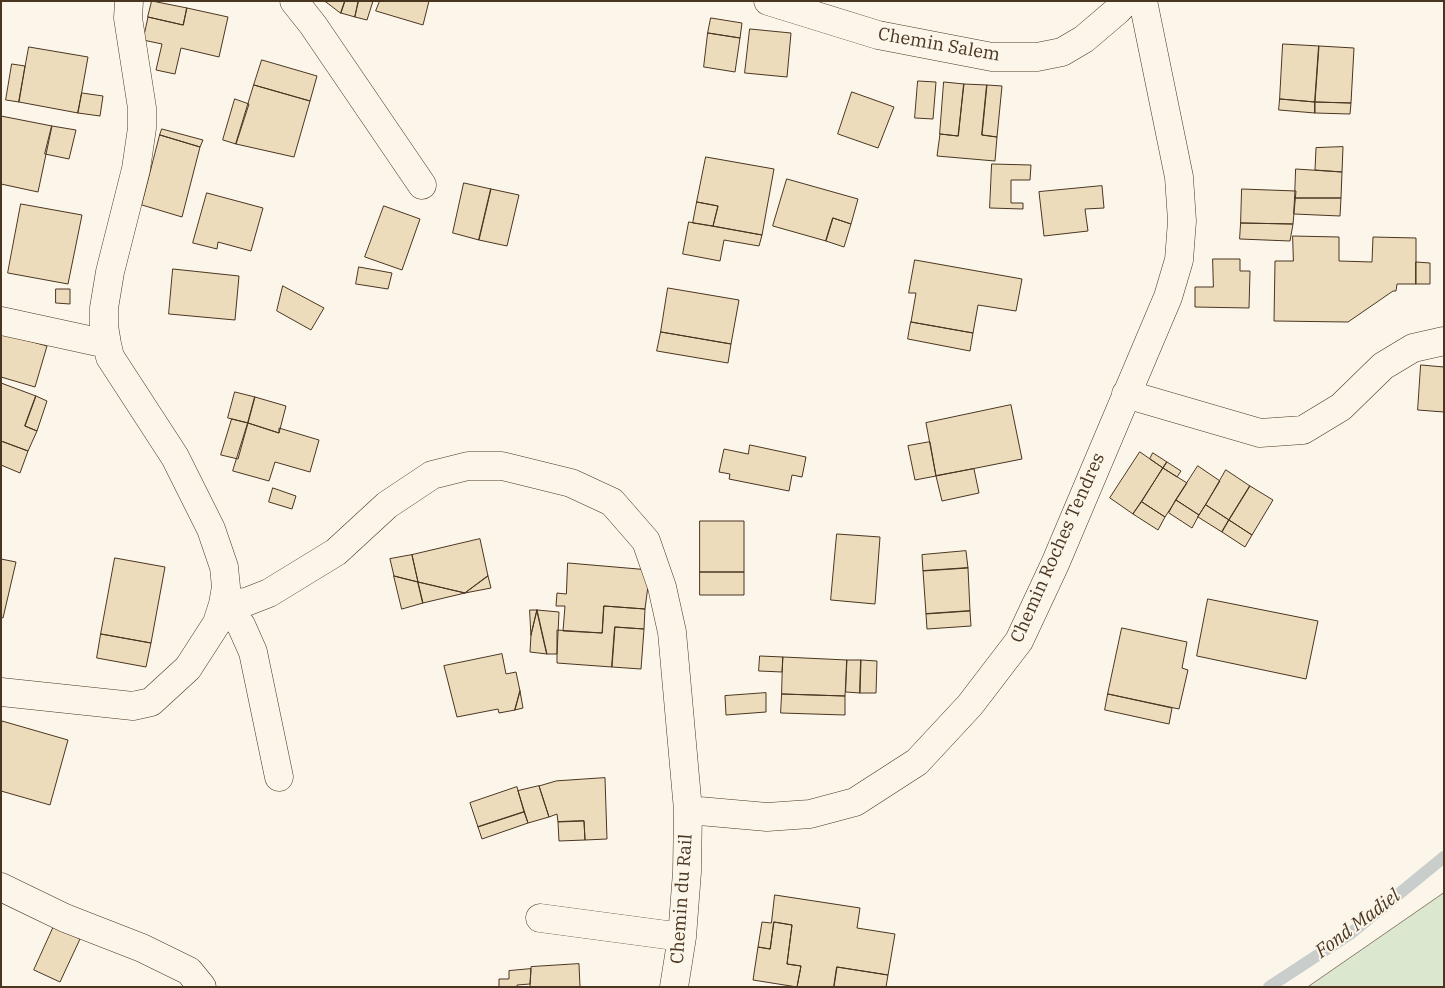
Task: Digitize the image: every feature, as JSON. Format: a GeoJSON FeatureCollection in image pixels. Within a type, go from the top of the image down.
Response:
{"type":"FeatureCollection","features":[{"type":"Feature","properties":{"kind":"street"},"geometry":{"type":"LineString","coordinates":[[1,692],[133,706],[151,702],[188,668],[217,622],[223,604],[226,587],[224,568],[211,529],[175,457],[110,357],[104,326],[104,308],[110,272],[136,168],[142,128],[142,108],[128,18],[129,1]]}},
{"type":"Feature","properties":{"kind":"street"},"geometry":{"type":"LineString","coordinates":[[294,1],[313,25],[422,185]]}},
{"type":"Feature","properties":{"kind":"street","name":"Chemin Salem"},"geometry":{"type":"LineString","coordinates":[[768,1],[878,35],[992,57],[1037,57],[1062,52],[1084,39],[1126,1]]}},
{"type":"Feature","properties":{"kind":"street","name":"Chemin Roches Tendres"},"geometry":{"type":"LineString","coordinates":[[688,810],[767,817],[810,814],[855,802],[917,762],[970,704],[1019,641],[1055,564],[1168,297],[1179,260],[1182,221],[1179,178],[1143,1]]}},
{"type":"Feature","properties":{"kind":"street"},"geometry":{"type":"LineString","coordinates":[[1,321],[107,344]]}},
{"type":"Feature","properties":{"kind":"street"},"geometry":{"type":"LineString","coordinates":[[1126,394],[1260,433],[1302,430],[1341,407],[1383,366],[1413,348],[1444,341]]}},
{"type":"Feature","properties":{"kind":"street"},"geometry":{"type":"LineString","coordinates":[[223,604],[246,602],[269,594],[336,552],[387,505],[432,475],[468,466],[502,466],[571,483],[612,502],[646,541],[662,587],[672,632],[688,810]]}},
{"type":"Feature","properties":{"kind":"street"},"geometry":{"type":"LineString","coordinates":[[223,604],[241,625],[253,652],[279,777]]}},
{"type":"Feature","properties":{"kind":"street","name":"Chemin du Rail"},"geometry":{"type":"LineString","coordinates":[[674,987],[682,937],[688,810]]}},
{"type":"Feature","properties":{"kind":"street"},"geometry":{"type":"LineString","coordinates":[[1,887],[65,918],[166,959],[189,971],[202,987]]}},
{"type":"Feature","properties":{"kind":"street"},"geometry":{"type":"LineString","coordinates":[[540,918],[682,937]]}},
{"type":"Feature","properties":{"kind":"green space"},"geometry":{"type":"Polygon","coordinates":[[[1444,893],[1444,987],[1308,987],[1444,893]]]}},
{"type":"Feature","properties":{"kind":"building"},"geometry":{"type":"Polygon","coordinates":[[[152,1],[187,8],[183,25],[148,17],[152,1]]]}},
{"type":"Feature","properties":{"kind":"building"},"geometry":{"type":"Polygon","coordinates":[[[325,1],[345,1],[341,13],[325,1]]]}},
{"type":"Feature","properties":{"kind":"building"},"geometry":{"type":"Polygon","coordinates":[[[345,1],[358,1],[355,17],[341,13],[345,1]]]}},
{"type":"Feature","properties":{"kind":"building"},"geometry":{"type":"Polygon","coordinates":[[[359,1],[373,1],[367,20],[355,17],[359,1]]]}},
{"type":"Feature","properties":{"kind":"building"},"geometry":{"type":"Polygon","coordinates":[[[380,1],[429,1],[423,25],[376,11],[380,1]]]}},
{"type":"Feature","properties":{"kind":"building"},"geometry":{"type":"Polygon","coordinates":[[[187,8],[228,17],[219,57],[181,48],[175,74],[156,70],[162,44],[143,40],[148,17],[183,25],[187,8]]]}},
{"type":"Feature","properties":{"kind":"building"},"geometry":{"type":"Polygon","coordinates":[[[711,18],[742,23],[740,38],[708,33],[711,18]]]}},
{"type":"Feature","properties":{"kind":"building"},"geometry":{"type":"Polygon","coordinates":[[[750,29],[791,33],[787,77],[745,73],[750,29]]]}},
{"type":"Feature","properties":{"kind":"building"},"geometry":{"type":"Polygon","coordinates":[[[708,33],[740,38],[735,72],[704,67],[708,33]]]}},
{"type":"Feature","properties":{"kind":"building"},"geometry":{"type":"Polygon","coordinates":[[[1283,44],[1319,46],[1315,102],[1280,99],[1283,44]]]}},
{"type":"Feature","properties":{"kind":"building"},"geometry":{"type":"Polygon","coordinates":[[[1319,46],[1354,48],[1351,103],[1315,102],[1319,46]]]}},
{"type":"Feature","properties":{"kind":"building"},"geometry":{"type":"Polygon","coordinates":[[[29,47],[88,57],[78,113],[19,102],[29,47]]]}},
{"type":"Feature","properties":{"kind":"building"},"geometry":{"type":"Polygon","coordinates":[[[262,60],[317,76],[310,101],[254,85],[262,60]]]}},
{"type":"Feature","properties":{"kind":"building"},"geometry":{"type":"Polygon","coordinates":[[[12,64],[25,66],[19,102],[6,100],[12,64]]]}},
{"type":"Feature","properties":{"kind":"building"},"geometry":{"type":"Polygon","coordinates":[[[918,81],[936,82],[933,119],[915,118],[918,81]]]}},
{"type":"Feature","properties":{"kind":"building"},"geometry":{"type":"Polygon","coordinates":[[[944,82],[964,84],[958,136],[940,134],[944,82]]]}},
{"type":"Feature","properties":{"kind":"building"},"geometry":{"type":"Polygon","coordinates":[[[964,84],[987,85],[982,135],[997,137],[995,161],[937,156],[940,134],[958,136],[964,84]]]}},
{"type":"Feature","properties":{"kind":"building"},"geometry":{"type":"Polygon","coordinates":[[[254,85],[310,101],[294,157],[236,144],[254,85]]]}},
{"type":"Feature","properties":{"kind":"building"},"geometry":{"type":"Polygon","coordinates":[[[987,85],[1002,86],[997,137],[982,135],[987,85]]]}},
{"type":"Feature","properties":{"kind":"building"},"geometry":{"type":"Polygon","coordinates":[[[852,92],[894,107],[878,148],[838,134],[852,92]]]}},
{"type":"Feature","properties":{"kind":"building"},"geometry":{"type":"Polygon","coordinates":[[[82,93],[103,96],[100,116],[78,113],[82,93]]]}},
{"type":"Feature","properties":{"kind":"building"},"geometry":{"type":"Polygon","coordinates":[[[235,99],[249,104],[236,144],[223,140],[235,99]]]}},
{"type":"Feature","properties":{"kind":"building"},"geometry":{"type":"Polygon","coordinates":[[[1280,99],[1315,102],[1315,113],[1279,110],[1280,99]]]}},
{"type":"Feature","properties":{"kind":"building"},"geometry":{"type":"Polygon","coordinates":[[[1315,102],[1351,103],[1350,114],[1315,113],[1315,102]]]}},
{"type":"Feature","properties":{"kind":"building"},"geometry":{"type":"Polygon","coordinates":[[[1,116],[52,126],[38,192],[1,184],[1,116]]]}},
{"type":"Feature","properties":{"kind":"building"},"geometry":{"type":"Polygon","coordinates":[[[52,126],[76,130],[69,159],[45,154],[52,126]]]}},
{"type":"Feature","properties":{"kind":"building"},"geometry":{"type":"Polygon","coordinates":[[[162,129],[203,140],[200,147],[160,135],[162,129]]]}},
{"type":"Feature","properties":{"kind":"building"},"geometry":{"type":"Polygon","coordinates":[[[160,135],[200,147],[182,217],[142,205],[160,135]]]}},
{"type":"Feature","properties":{"kind":"building"},"geometry":{"type":"Polygon","coordinates":[[[1343,147],[1342,172],[1315,170],[1316,148],[1343,147]]]}},
{"type":"Feature","properties":{"kind":"building"},"geometry":{"type":"Polygon","coordinates":[[[706,157],[774,169],[762,235],[713,226],[718,206],[697,202],[706,157]]]}},
{"type":"Feature","properties":{"kind":"building"},"geometry":{"type":"Polygon","coordinates":[[[992,164],[1031,165],[1030,180],[1011,180],[1011,203],[1023,203],[1023,209],[990,208],[992,164]]]}},
{"type":"Feature","properties":{"kind":"building"},"geometry":{"type":"Polygon","coordinates":[[[1296,169],[1342,172],[1341,198],[1295,198],[1296,169]]]}},
{"type":"Feature","properties":{"kind":"building"},"geometry":{"type":"Polygon","coordinates":[[[787,179],[858,199],[851,224],[833,218],[826,241],[773,226],[787,179]]]}},
{"type":"Feature","properties":{"kind":"building"},"geometry":{"type":"Polygon","coordinates":[[[464,183],[491,189],[479,240],[453,233],[464,183]]]}},
{"type":"Feature","properties":{"kind":"building"},"geometry":{"type":"Polygon","coordinates":[[[1102,186],[1104,208],[1085,209],[1088,231],[1044,236],[1039,192],[1102,186]]]}},
{"type":"Feature","properties":{"kind":"building"},"geometry":{"type":"Polygon","coordinates":[[[491,189],[519,195],[507,246],[479,240],[491,189]]]}},
{"type":"Feature","properties":{"kind":"building"},"geometry":{"type":"Polygon","coordinates":[[[1242,189],[1296,191],[1293,224],[1241,223],[1242,189]]]}},
{"type":"Feature","properties":{"kind":"building"},"geometry":{"type":"Polygon","coordinates":[[[207,193],[263,208],[251,251],[218,242],[217,249],[193,243],[207,193]]]}},
{"type":"Feature","properties":{"kind":"building"},"geometry":{"type":"Polygon","coordinates":[[[1295,198],[1341,198],[1340,216],[1294,214],[1295,198]]]}},
{"type":"Feature","properties":{"kind":"building"},"geometry":{"type":"Polygon","coordinates":[[[697,202],[718,206],[713,226],[693,223],[697,202]]]}},
{"type":"Feature","properties":{"kind":"building"},"geometry":{"type":"Polygon","coordinates":[[[21,204],[82,215],[68,284],[8,273],[21,204]]]}},
{"type":"Feature","properties":{"kind":"building"},"geometry":{"type":"Polygon","coordinates":[[[384,206],[420,219],[402,270],[365,257],[384,206]]]}},
{"type":"Feature","properties":{"kind":"building"},"geometry":{"type":"Polygon","coordinates":[[[833,218],[851,224],[844,247],[826,241],[833,218]]]}},
{"type":"Feature","properties":{"kind":"building"},"geometry":{"type":"Polygon","coordinates":[[[689,222],[762,235],[759,246],[724,240],[720,261],[683,254],[689,222]]]}},
{"type":"Feature","properties":{"kind":"building"},"geometry":{"type":"Polygon","coordinates":[[[1241,223],[1293,224],[1290,241],[1240,239],[1241,223]]]}},
{"type":"Feature","properties":{"kind":"building"},"geometry":{"type":"Polygon","coordinates":[[[1293,236],[1339,237],[1339,261],[1372,262],[1373,237],[1416,238],[1416,284],[1397,284],[1396,291],[1393,291],[1348,322],[1274,321],[1275,261],[1293,261],[1293,236]]]}},
{"type":"Feature","properties":{"kind":"building"},"geometry":{"type":"Polygon","coordinates":[[[1213,259],[1240,259],[1240,271],[1250,271],[1249,308],[1195,307],[1195,287],[1213,287],[1213,259]]]}},
{"type":"Feature","properties":{"kind":"building"},"geometry":{"type":"Polygon","coordinates":[[[915,260],[1022,279],[1016,311],[978,305],[973,333],[911,322],[916,293],[909,293],[915,260]]]}},
{"type":"Feature","properties":{"kind":"building"},"geometry":{"type":"Polygon","coordinates":[[[1416,262],[1430,263],[1430,284],[1416,284],[1416,262]]]}},
{"type":"Feature","properties":{"kind":"building"},"geometry":{"type":"Polygon","coordinates":[[[359,267],[392,273],[388,289],[356,284],[359,267]]]}},
{"type":"Feature","properties":{"kind":"building"},"geometry":{"type":"Polygon","coordinates":[[[173,269],[239,276],[235,320],[169,314],[173,269]]]}},
{"type":"Feature","properties":{"kind":"building"},"geometry":{"type":"Polygon","coordinates":[[[283,286],[324,308],[311,330],[277,311],[283,286]]]}},
{"type":"Feature","properties":{"kind":"building"},"geometry":{"type":"Polygon","coordinates":[[[668,288],[739,300],[731,344],[661,332],[668,288]]]}},
{"type":"Feature","properties":{"kind":"building"},"geometry":{"type":"Polygon","coordinates":[[[56,289],[70,289],[70,304],[56,303],[56,289]]]}},
{"type":"Feature","properties":{"kind":"building"},"geometry":{"type":"Polygon","coordinates":[[[911,322],[973,333],[970,351],[908,339],[911,322]]]}},
{"type":"Feature","properties":{"kind":"building"},"geometry":{"type":"Polygon","coordinates":[[[661,332],[731,344],[728,363],[657,351],[661,332]]]}},
{"type":"Feature","properties":{"kind":"building"},"geometry":{"type":"Polygon","coordinates":[[[1,333],[47,346],[35,387],[1,377],[1,333]]]}},
{"type":"Feature","properties":{"kind":"building"},"geometry":{"type":"Polygon","coordinates":[[[1421,365],[1444,367],[1444,412],[1418,410],[1421,365]]]}},
{"type":"Feature","properties":{"kind":"building"},"geometry":{"type":"Polygon","coordinates":[[[1,383],[36,396],[25,426],[37,431],[28,451],[1,441],[1,383]]]}},
{"type":"Feature","properties":{"kind":"building"},"geometry":{"type":"Polygon","coordinates":[[[235,392],[255,397],[248,423],[228,418],[235,392]]]}},
{"type":"Feature","properties":{"kind":"building"},"geometry":{"type":"Polygon","coordinates":[[[36,396],[47,401],[37,431],[25,426],[36,396]]]}},
{"type":"Feature","properties":{"kind":"building"},"geometry":{"type":"Polygon","coordinates":[[[255,397],[286,406],[279,433],[248,423],[255,397]]]}},
{"type":"Feature","properties":{"kind":"building"},"geometry":{"type":"Polygon","coordinates":[[[1011,405],[1022,459],[936,476],[926,423],[1011,405]]]}},
{"type":"Feature","properties":{"kind":"building"},"geometry":{"type":"Polygon","coordinates":[[[232,419],[248,423],[238,459],[221,455],[232,419]]]}},
{"type":"Feature","properties":{"kind":"building"},"geometry":{"type":"Polygon","coordinates":[[[248,423],[279,433],[279,428],[319,440],[310,472],[275,462],[269,481],[233,471],[248,423]]]}},
{"type":"Feature","properties":{"kind":"building"},"geometry":{"type":"Polygon","coordinates":[[[1,441],[28,451],[20,473],[1,465],[1,441]]]}},
{"type":"Feature","properties":{"kind":"building"},"geometry":{"type":"Polygon","coordinates":[[[930,442],[936,476],[915,480],[908,446],[930,442]]]}},
{"type":"Feature","properties":{"kind":"building"},"geometry":{"type":"Polygon","coordinates":[[[750,445],[806,457],[802,477],[792,475],[789,491],[729,479],[730,474],[719,472],[724,449],[748,454],[750,445]]]}},
{"type":"Feature","properties":{"kind":"building"},"geometry":{"type":"Polygon","coordinates":[[[1140,452],[1163,468],[1133,514],[1110,498],[1140,452]]]}},
{"type":"Feature","properties":{"kind":"building"},"geometry":{"type":"Polygon","coordinates":[[[1153,453],[1167,462],[1163,468],[1150,459],[1153,453]]]}},
{"type":"Feature","properties":{"kind":"building"},"geometry":{"type":"Polygon","coordinates":[[[1167,462],[1181,471],[1177,477],[1163,468],[1167,462]]]}},
{"type":"Feature","properties":{"kind":"building"},"geometry":{"type":"Polygon","coordinates":[[[1198,466],[1220,481],[1199,515],[1176,500],[1198,466]]]}},
{"type":"Feature","properties":{"kind":"building"},"geometry":{"type":"Polygon","coordinates":[[[1163,468],[1187,483],[1165,517],[1142,502],[1163,468]]]}},
{"type":"Feature","properties":{"kind":"building"},"geometry":{"type":"Polygon","coordinates":[[[974,469],[979,493],[942,501],[936,476],[974,469]]]}},
{"type":"Feature","properties":{"kind":"building"},"geometry":{"type":"Polygon","coordinates":[[[1226,470],[1250,486],[1229,520],[1206,505],[1226,470]]]}},
{"type":"Feature","properties":{"kind":"building"},"geometry":{"type":"Polygon","coordinates":[[[1250,486],[1273,500],[1252,535],[1229,520],[1250,486]]]}},
{"type":"Feature","properties":{"kind":"building"},"geometry":{"type":"Polygon","coordinates":[[[273,488],[296,496],[292,509],[269,502],[273,488]]]}},
{"type":"Feature","properties":{"kind":"building"},"geometry":{"type":"Polygon","coordinates":[[[1176,500],[1199,515],[1192,528],[1169,513],[1176,500]]]}},
{"type":"Feature","properties":{"kind":"building"},"geometry":{"type":"Polygon","coordinates":[[[1142,502],[1165,517],[1158,530],[1133,514],[1142,502]]]}},
{"type":"Feature","properties":{"kind":"building"},"geometry":{"type":"Polygon","coordinates":[[[1206,505],[1229,520],[1222,532],[1198,517],[1206,505]]]}},
{"type":"Feature","properties":{"kind":"building"},"geometry":{"type":"Polygon","coordinates":[[[1229,520],[1252,535],[1245,547],[1222,532],[1229,520]]]}},
{"type":"Feature","properties":{"kind":"building"},"geometry":{"type":"Polygon","coordinates":[[[700,521],[744,521],[744,572],[700,572],[700,521]]]}},
{"type":"Feature","properties":{"kind":"building"},"geometry":{"type":"Polygon","coordinates":[[[837,534],[880,537],[875,604],[831,600],[837,534]]]}},
{"type":"Feature","properties":{"kind":"building"},"geometry":{"type":"Polygon","coordinates":[[[480,539],[488,576],[465,593],[418,582],[412,555],[480,539]]]}},
{"type":"Feature","properties":{"kind":"building"},"geometry":{"type":"Polygon","coordinates":[[[966,551],[968,568],[923,571],[922,555],[966,551]]]}},
{"type":"Feature","properties":{"kind":"building"},"geometry":{"type":"Polygon","coordinates":[[[412,555],[418,582],[394,576],[390,559],[412,555]]]}},
{"type":"Feature","properties":{"kind":"building"},"geometry":{"type":"Polygon","coordinates":[[[115,558],[165,567],[151,643],[101,634],[115,558]]]}},
{"type":"Feature","properties":{"kind":"building"},"geometry":{"type":"Polygon","coordinates":[[[1,559],[16,562],[3,618],[1,617],[1,559]]]}},
{"type":"Feature","properties":{"kind":"building"},"geometry":{"type":"Polygon","coordinates":[[[568,563],[650,570],[645,609],[604,606],[602,633],[563,631],[565,606],[556,606],[557,593],[566,594],[568,563]]]}},
{"type":"Feature","properties":{"kind":"building"},"geometry":{"type":"Polygon","coordinates":[[[968,568],[970,611],[926,614],[923,571],[968,568]]]}},
{"type":"Feature","properties":{"kind":"building"},"geometry":{"type":"Polygon","coordinates":[[[700,572],[744,572],[744,595],[700,595],[700,572]]]}},
{"type":"Feature","properties":{"kind":"building"},"geometry":{"type":"Polygon","coordinates":[[[394,576],[418,582],[423,603],[402,609],[394,576]]]}},
{"type":"Feature","properties":{"kind":"building"},"geometry":{"type":"Polygon","coordinates":[[[488,576],[491,588],[465,593],[488,576]]]}},
{"type":"Feature","properties":{"kind":"building"},"geometry":{"type":"Polygon","coordinates":[[[418,582],[465,593],[423,603],[418,582]]]}},
{"type":"Feature","properties":{"kind":"building"},"geometry":{"type":"Polygon","coordinates":[[[1208,599],[1318,621],[1306,679],[1197,656],[1208,599]]]}},
{"type":"Feature","properties":{"kind":"building"},"geometry":{"type":"Polygon","coordinates":[[[604,606],[645,609],[644,629],[615,627],[612,667],[557,663],[557,630],[602,633],[604,606]]]}},
{"type":"Feature","properties":{"kind":"building"},"geometry":{"type":"Polygon","coordinates":[[[530,610],[537,610],[531,635],[530,610]]]}},
{"type":"Feature","properties":{"kind":"building"},"geometry":{"type":"Polygon","coordinates":[[[537,610],[547,654],[530,652],[531,635],[537,610]]]}},
{"type":"Feature","properties":{"kind":"building"},"geometry":{"type":"Polygon","coordinates":[[[537,610],[559,612],[557,654],[547,654],[537,610]]]}},
{"type":"Feature","properties":{"kind":"building"},"geometry":{"type":"Polygon","coordinates":[[[970,611],[971,626],[927,629],[926,614],[970,611]]]}},
{"type":"Feature","properties":{"kind":"building"},"geometry":{"type":"Polygon","coordinates":[[[615,627],[644,629],[641,669],[612,667],[615,627]]]}},
{"type":"Feature","properties":{"kind":"building"},"geometry":{"type":"Polygon","coordinates":[[[1122,628],[1187,642],[1182,668],[1188,670],[1179,709],[1108,694],[1122,628]]]}},
{"type":"Feature","properties":{"kind":"building"},"geometry":{"type":"Polygon","coordinates":[[[101,634],[151,643],[146,667],[97,658],[101,634]]]}},
{"type":"Feature","properties":{"kind":"building"},"geometry":{"type":"Polygon","coordinates":[[[502,654],[506,674],[516,672],[520,691],[515,710],[499,713],[498,709],[457,717],[444,666],[502,654]]]}},
{"type":"Feature","properties":{"kind":"building"},"geometry":{"type":"Polygon","coordinates":[[[760,656],[783,657],[782,672],[759,671],[760,656]]]}},
{"type":"Feature","properties":{"kind":"building"},"geometry":{"type":"Polygon","coordinates":[[[783,657],[847,660],[845,696],[782,694],[783,657]]]}},
{"type":"Feature","properties":{"kind":"building"},"geometry":{"type":"Polygon","coordinates":[[[847,660],[861,660],[860,693],[846,692],[847,660]]]}},
{"type":"Feature","properties":{"kind":"building"},"geometry":{"type":"Polygon","coordinates":[[[861,660],[877,661],[876,693],[860,693],[861,660]]]}},
{"type":"Feature","properties":{"kind":"building"},"geometry":{"type":"Polygon","coordinates":[[[520,691],[523,708],[515,710],[520,691]]]}},
{"type":"Feature","properties":{"kind":"building"},"geometry":{"type":"Polygon","coordinates":[[[766,693],[766,712],[726,715],[725,696],[766,693]]]}},
{"type":"Feature","properties":{"kind":"building"},"geometry":{"type":"Polygon","coordinates":[[[782,694],[845,696],[845,715],[781,713],[782,694]]]}},
{"type":"Feature","properties":{"kind":"building"},"geometry":{"type":"Polygon","coordinates":[[[1108,694],[1172,708],[1169,724],[1105,710],[1108,694]]]}},
{"type":"Feature","properties":{"kind":"building"},"geometry":{"type":"Polygon","coordinates":[[[2,721],[68,740],[50,805],[1,791],[2,721]]]}},
{"type":"Feature","properties":{"kind":"building"},"geometry":{"type":"Polygon","coordinates":[[[605,778],[607,839],[585,840],[584,821],[558,822],[557,814],[549,817],[539,786],[556,781],[605,778]]]}},
{"type":"Feature","properties":{"kind":"building"},"geometry":{"type":"Polygon","coordinates":[[[539,786],[549,817],[528,823],[518,791],[539,786]]]}},
{"type":"Feature","properties":{"kind":"building"},"geometry":{"type":"Polygon","coordinates":[[[517,787],[524,812],[478,827],[470,803],[517,787]]]}},
{"type":"Feature","properties":{"kind":"building"},"geometry":{"type":"Polygon","coordinates":[[[524,812],[528,823],[482,839],[478,827],[524,812]]]}},
{"type":"Feature","properties":{"kind":"building"},"geometry":{"type":"Polygon","coordinates":[[[584,821],[585,840],[559,841],[558,822],[584,821]]]}},
{"type":"Feature","properties":{"kind":"building"},"geometry":{"type":"Polygon","coordinates":[[[775,895],[860,908],[857,928],[895,934],[888,975],[837,967],[834,987],[797,987],[801,966],[787,964],[792,925],[774,922],[770,949],[758,947],[762,922],[771,923],[775,895]]]}},
{"type":"Feature","properties":{"kind":"building"},"geometry":{"type":"Polygon","coordinates":[[[774,922],[792,925],[787,964],[801,966],[797,987],[753,980],[758,947],[770,949],[774,922]]]}},
{"type":"Feature","properties":{"kind":"building"},"geometry":{"type":"Polygon","coordinates":[[[54,926],[80,939],[60,982],[34,970],[54,926]]]}},
{"type":"Feature","properties":{"kind":"building"},"geometry":{"type":"Polygon","coordinates":[[[579,964],[580,987],[530,987],[531,967],[579,964]]]}},
{"type":"Feature","properties":{"kind":"building"},"geometry":{"type":"Polygon","coordinates":[[[837,967],[888,975],[886,987],[834,987],[837,967]]]}},
{"type":"Feature","properties":{"kind":"building"},"geometry":{"type":"Polygon","coordinates":[[[531,969],[530,984],[517,985],[517,987],[499,987],[499,979],[509,979],[509,971],[531,969]]]}},
{"type":"Feature","properties":{"kind":"waterway","name":"Fond Madiel"},"geometry":{"type":"LineString","coordinates":[[1269,987],[1350,934],[1444,857]]}}]}
